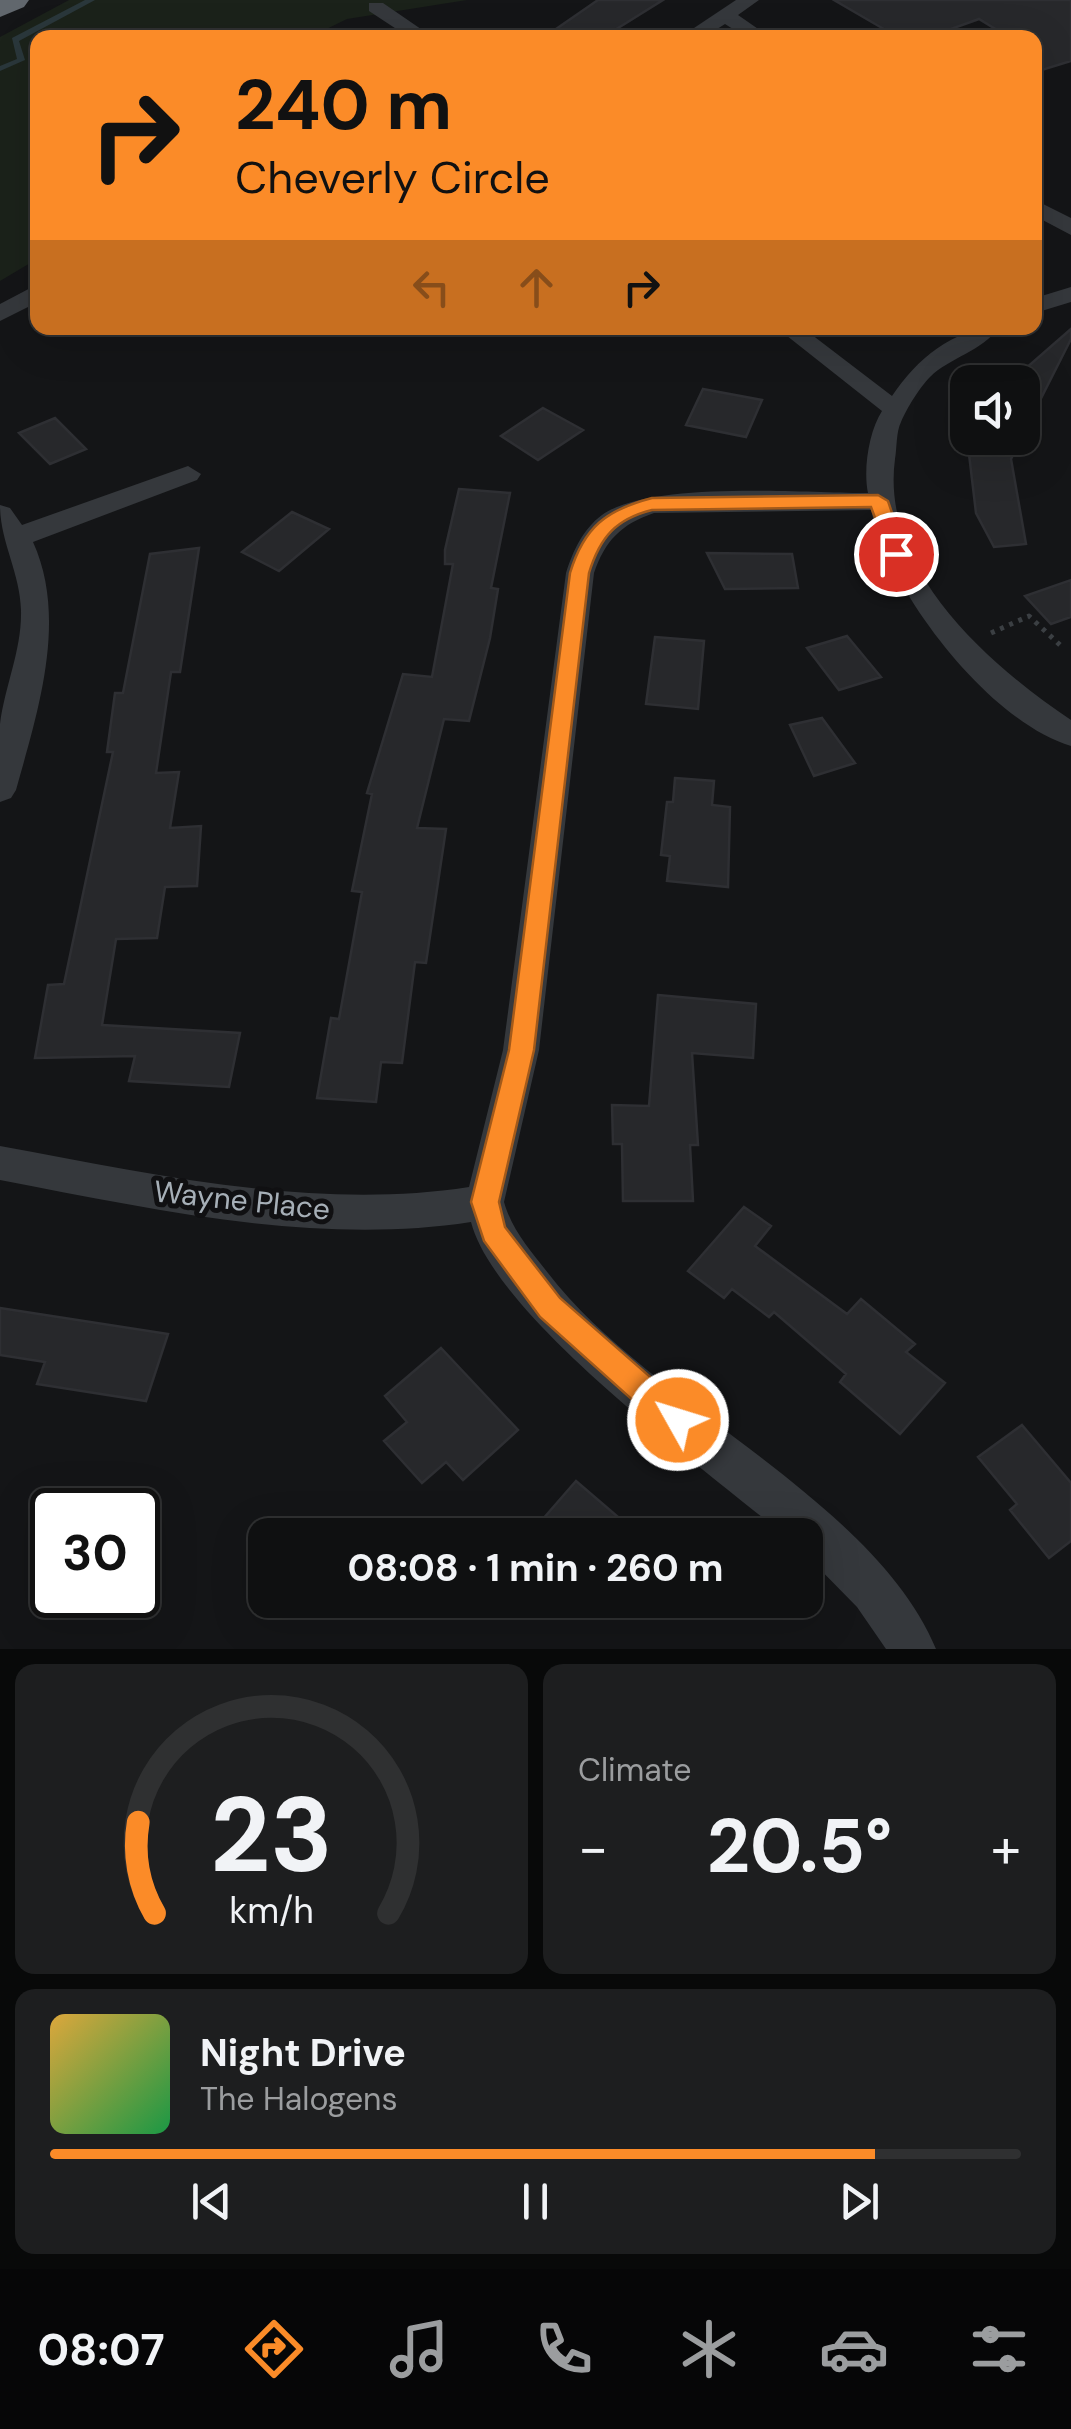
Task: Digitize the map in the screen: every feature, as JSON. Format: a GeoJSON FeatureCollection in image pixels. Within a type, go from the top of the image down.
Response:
{"type":"FeatureCollection","features":[{"type":"Feature","properties":{"kind":"highway"},"geometry":{"type":"LineString","coordinates":[[0,7],[13,0]]}},
{"type":"Feature","properties":{"kind":"street"},"geometry":{"type":"LineString","coordinates":[[702,30],[748,0]]}},
{"type":"Feature","properties":{"kind":"street"},"geometry":{"type":"LineString","coordinates":[[376,7],[412,30]]}},
{"type":"Feature","properties":{"kind":"street"},"geometry":{"type":"LineString","coordinates":[[725,15],[748,30]]}},
{"type":"Feature","properties":{"kind":"street"},"geometry":{"type":"LineString","coordinates":[[1042,211],[1071,228]]}},
{"type":"Feature","properties":{"kind":"street"},"geometry":{"type":"LineString","coordinates":[[1042,304],[1071,294]]}},
{"type":"Feature","properties":{"kind":"street"},"geometry":{"type":"LineString","coordinates":[[0,314],[30,296]]}},
{"type":"Feature","properties":{"kind":"street"},"geometry":{"type":"LineString","coordinates":[[798,335],[891,406]]}},
{"type":"Feature","properties":{"kind":"street"},"geometry":{"type":"LineString","coordinates":[[976,335],[912,382],[891,406],[880,458],[878,501],[896,554],[917,591],[967,655],[1006,691],[1071,735]]}},
{"type":"Feature","properties":{"kind":"street"},"geometry":{"type":"LineString","coordinates":[[0,790],[28,682],[38,614],[30,562],[9,526],[188,474]]}},
{"type":"Feature","properties":{"kind":"street"},"geometry":{"type":"LineString","coordinates":[[878,501],[652,504],[613,519],[588,546],[580,573],[521,1050],[485,1202],[493,1232],[550,1308],[600,1355],[814,1532],[872,1591],[913,1649]]}},
{"type":"Feature","properties":{"kind":"street","name":"Wayne Place"},"geometry":{"type":"LineString","coordinates":[[0,1163],[133,1188],[272,1206],[416,1213],[485,1202]]}},
{"type":"Feature","properties":{"kind":"path"},"geometry":{"type":"LineString","coordinates":[[987,635],[1029,616],[1060,645]]}},
{"type":"Feature","properties":{"kind":"shaded area"},"geometry":{"type":"Polygon","coordinates":[[[69,0],[467,0],[347,19],[324,30],[30,30],[30,263],[0,281],[0,37],[69,0]]]}},
{"type":"Feature","properties":{"kind":"building"},"geometry":{"type":"Polygon","coordinates":[[[598,0],[663,0],[615,30],[555,30],[598,0]]]}},
{"type":"Feature","properties":{"kind":"building"},"geometry":{"type":"Polygon","coordinates":[[[834,0],[1071,0],[1071,61],[1042,70],[1042,30],[997,30],[979,19],[948,30],[885,30],[834,0]]]}},
{"type":"Feature","properties":{"kind":"building"},"geometry":{"type":"Polygon","coordinates":[[[1071,329],[1071,339],[1040,400],[1040,365],[1030,365],[1071,329]]]}},
{"type":"Feature","properties":{"kind":"building"},"geometry":{"type":"Polygon","coordinates":[[[703,389],[762,400],[746,437],[686,425],[703,389]]]}},
{"type":"Feature","properties":{"kind":"building"},"geometry":{"type":"Polygon","coordinates":[[[543,408],[583,430],[538,460],[501,436],[543,408]]]}},
{"type":"Feature","properties":{"kind":"building"},"geometry":{"type":"Polygon","coordinates":[[[55,418],[86,449],[50,464],[19,433],[55,418]]]}},
{"type":"Feature","properties":{"kind":"building"},"geometry":{"type":"Polygon","coordinates":[[[969,455],[1013,455],[1026,544],[994,547],[976,513],[969,455]]]}},
{"type":"Feature","properties":{"kind":"building"},"geometry":{"type":"Polygon","coordinates":[[[459,489],[510,493],[491,588],[498,589],[490,638],[469,721],[444,719],[417,828],[446,829],[426,963],[415,962],[402,1063],[381,1062],[376,1102],[317,1098],[331,1018],[339,1019],[362,892],[352,891],[372,794],[367,793],[403,674],[432,677],[453,564],[445,564],[445,550],[459,489]]]}},
{"type":"Feature","properties":{"kind":"building"},"geometry":{"type":"Polygon","coordinates":[[[292,512],[329,529],[279,571],[242,552],[292,512]]]}},
{"type":"Feature","properties":{"kind":"building"},"geometry":{"type":"Polygon","coordinates":[[[199,548],[180,672],[171,672],[156,773],[179,772],[170,828],[201,826],[197,886],[165,887],[157,938],[116,939],[102,1025],[240,1033],[229,1087],[129,1081],[135,1056],[35,1058],[48,985],[64,984],[113,752],[107,752],[115,693],[123,693],[150,554],[199,548]]]}},
{"type":"Feature","properties":{"kind":"building"},"geometry":{"type":"Polygon","coordinates":[[[707,553],[792,554],[798,588],[725,589],[707,553]]]}},
{"type":"Feature","properties":{"kind":"building"},"geometry":{"type":"Polygon","coordinates":[[[1071,580],[1071,617],[1051,624],[1025,596],[1071,580]]]}},
{"type":"Feature","properties":{"kind":"building"},"geometry":{"type":"Polygon","coordinates":[[[847,636],[881,677],[839,690],[807,648],[847,636]]]}},
{"type":"Feature","properties":{"kind":"building"},"geometry":{"type":"Polygon","coordinates":[[[655,637],[704,641],[698,709],[646,704],[655,637]]]}},
{"type":"Feature","properties":{"kind":"building"},"geometry":{"type":"Polygon","coordinates":[[[822,718],[855,763],[814,776],[790,725],[822,718]]]}},
{"type":"Feature","properties":{"kind":"building"},"geometry":{"type":"Polygon","coordinates":[[[675,778],[714,781],[712,805],[730,807],[728,887],[667,881],[670,856],[661,855],[667,802],[673,802],[675,778]]]}},
{"type":"Feature","properties":{"kind":"building"},"geometry":{"type":"Polygon","coordinates":[[[658,995],[756,1004],[753,1058],[692,1053],[698,1145],[690,1145],[693,1201],[623,1201],[622,1144],[613,1144],[612,1105],[649,1106],[658,995]]]}},
{"type":"Feature","properties":{"kind":"building"},"geometry":{"type":"Polygon","coordinates":[[[744,1207],[771,1226],[755,1246],[847,1314],[861,1299],[915,1344],[906,1352],[945,1383],[900,1434],[840,1382],[846,1374],[774,1312],[769,1317],[732,1289],[724,1298],[688,1271],[744,1207]]]}},
{"type":"Feature","properties":{"kind":"building"},"geometry":{"type":"Polygon","coordinates":[[[0,1308],[168,1334],[146,1401],[37,1384],[45,1362],[0,1355],[0,1308]]]}},
{"type":"Feature","properties":{"kind":"building"},"geometry":{"type":"Polygon","coordinates":[[[441,1348],[518,1430],[463,1480],[446,1462],[422,1483],[384,1441],[407,1422],[385,1396],[441,1348]]]}},
{"type":"Feature","properties":{"kind":"building"},"geometry":{"type":"Polygon","coordinates":[[[1022,1425],[1071,1483],[1071,1541],[1049,1558],[1010,1510],[1017,1504],[978,1457],[1022,1425]]]}},
{"type":"Feature","properties":{"kind":"building"},"geometry":{"type":"Polygon","coordinates":[[[576,1481],[619,1518],[544,1518],[576,1481]]]}},
{"type":"Feature","properties":{"kind":"waterway"},"geometry":{"type":"LineString","coordinates":[[34,30],[91,0]]}},
{"type":"Feature","properties":{"kind":"waterway"},"geometry":{"type":"LineString","coordinates":[[0,69],[21,60],[15,40],[30,32]]}},
{"type":"Feature","properties":{"kind":"route"},"geometry":{"type":"LineString","coordinates":[[678,1420],[550,1308],[493,1232],[485,1202],[521,1050],[580,573],[588,546],[600,528],[625,511],[652,504],[878,501],[896,554]]}}]}
